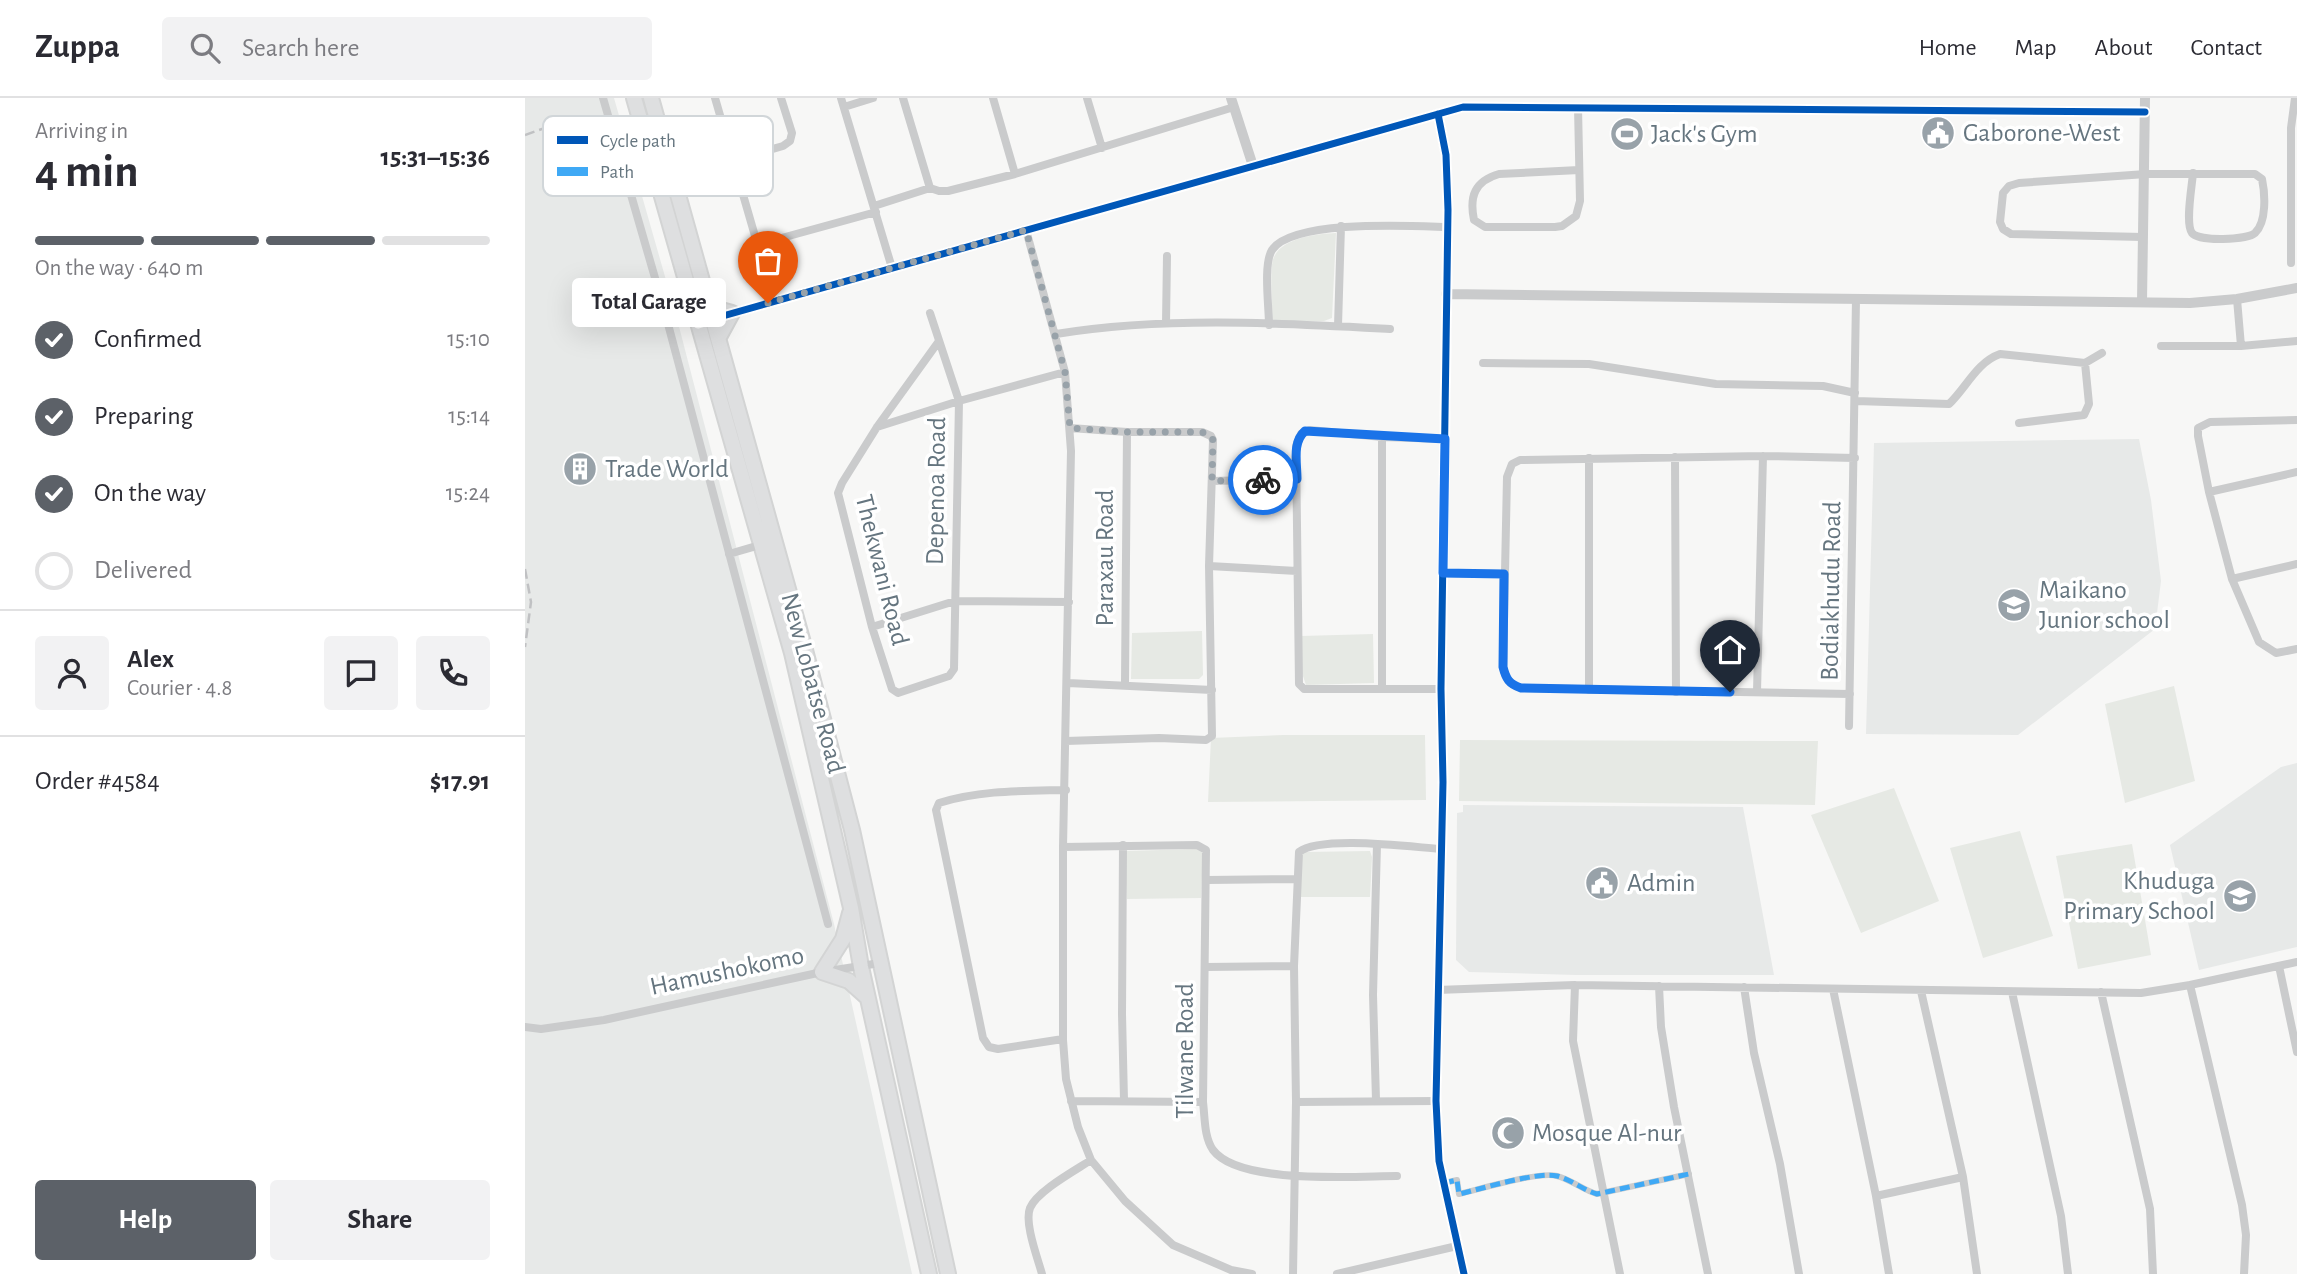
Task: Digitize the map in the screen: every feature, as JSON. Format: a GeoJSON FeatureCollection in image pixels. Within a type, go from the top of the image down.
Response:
{"type":"FeatureCollection","features":[{"type":"Feature","properties":{"kind":"main road"},"geometry":{"type":"LineString","coordinates":[[634,98],[639,116]]}},
{"type":"Feature","properties":{"kind":"main road","name":"New Lobatse Road"},"geometry":{"type":"LineString","coordinates":[[651,98],[656,116]]}},
{"type":"Feature","properties":{"kind":"main road"},"geometry":{"type":"LineString","coordinates":[[662,196],[730,436],[768,542],[851,908],[861,967],[929,1274]]}},
{"type":"Feature","properties":{"kind":"main road","name":"New Lobatse Road"},"geometry":{"type":"LineString","coordinates":[[679,196],[745,431],[768,542],[852,830],[948,1274]]}},
{"type":"Feature","properties":{"kind":"main road"},"geometry":{"type":"LineString","coordinates":[[709,300],[721,310],[732,313],[719,337]]}},
{"type":"Feature","properties":{"kind":"main road"},"geometry":{"type":"LineString","coordinates":[[730,436],[745,431]]}},
{"type":"Feature","properties":{"kind":"main road"},"geometry":{"type":"LineString","coordinates":[[851,908],[843,939],[822,972],[849,981],[869,999]]}},
{"type":"Feature","properties":{"kind":"street"},"geometry":{"type":"LineString","coordinates":[[603,98],[608,116]]}},
{"type":"Feature","properties":{"kind":"street"},"geometry":{"type":"LineString","coordinates":[[715,98],[721,116]]}},
{"type":"Feature","properties":{"kind":"street"},"geometry":{"type":"LineString","coordinates":[[773,149],[790,141],[792,133],[781,98]]}},
{"type":"Feature","properties":{"kind":"street"},"geometry":{"type":"LineString","coordinates":[[873,98],[842,103],[892,268]]}},
{"type":"Feature","properties":{"kind":"street"},"geometry":{"type":"LineString","coordinates":[[903,98],[930,188]]}},
{"type":"Feature","properties":{"kind":"street"},"geometry":{"type":"LineString","coordinates":[[993,98],[1015,174]]}},
{"type":"Feature","properties":{"kind":"street"},"geometry":{"type":"LineString","coordinates":[[1087,98],[1102,148]]}},
{"type":"Feature","properties":{"kind":"street"},"geometry":{"type":"LineString","coordinates":[[2142,302],[2145,98]]}},
{"type":"Feature","properties":{"kind":"street"},"geometry":{"type":"LineString","coordinates":[[2291,263],[2291,128],[2295,98]]}},
{"type":"Feature","properties":{"kind":"street"},"geometry":{"type":"LineString","coordinates":[[698,323],[1438,114],[1462,102],[1577,107],[1721,103],[2145,112]]}},
{"type":"Feature","properties":{"kind":"street"},"geometry":{"type":"LineString","coordinates":[[744,196],[755,236],[763,243],[875,209],[930,188],[948,191],[1015,174],[1102,148],[1233,103],[1253,166]]}},
{"type":"Feature","properties":{"kind":"street"},"geometry":{"type":"LineString","coordinates":[[1577,107],[1579,170],[1579,209],[1576,216],[1562,226],[1485,228],[1474,220],[1474,191],[1490,177],[1579,170]]}},
{"type":"Feature","properties":{"kind":"street"},"geometry":{"type":"LineString","coordinates":[[1438,114],[1446,155],[1447,227],[1441,689],[1443,782],[1436,1101],[1439,1161],[1464,1274]]}},
{"type":"Feature","properties":{"kind":"street"},"geometry":{"type":"LineString","coordinates":[[2144,237],[2011,234],[2003,229],[2000,222],[2003,193],[2009,186],[2019,183],[2145,174],[2193,173],[2255,174],[2262,179],[2264,189],[2262,222],[2255,233],[2246,237],[2201,239],[2193,235],[2189,225],[2193,173]]}},
{"type":"Feature","properties":{"kind":"street"},"geometry":{"type":"LineString","coordinates":[[631,196],[828,924]]}},
{"type":"Feature","properties":{"kind":"street"},"geometry":{"type":"LineString","coordinates":[[1269,325],[1268,262],[1271,251],[1277,245],[1305,233],[1341,226],[1447,227]]}},
{"type":"Feature","properties":{"kind":"street"},"geometry":{"type":"LineString","coordinates":[[1338,327],[1341,226]]}},
{"type":"Feature","properties":{"kind":"street"},"geometry":{"type":"LineString","coordinates":[[1026,230],[1065,372],[1070,428],[1068,683],[1063,847],[1063,1039],[1066,1079],[1091,1160],[1125,1202],[1173,1245],[1231,1270],[1252,1274]]}},
{"type":"Feature","properties":{"kind":"street"},"geometry":{"type":"LineString","coordinates":[[1167,256],[1167,323]]}},
{"type":"Feature","properties":{"kind":"street"},"geometry":{"type":"LineString","coordinates":[[1446,294],[2190,303],[2237,299],[2297,288]]}},
{"type":"Feature","properties":{"kind":"street","name":"Bodiakhudu Road"},"geometry":{"type":"LineString","coordinates":[[1849,726],[1856,299]]}},
{"type":"Feature","properties":{"kind":"street"},"geometry":{"type":"LineString","coordinates":[[2237,299],[2241,346]]}},
{"type":"Feature","properties":{"kind":"street","name":"Depenoa Road"},"geometry":{"type":"LineString","coordinates":[[930,313],[959,401],[952,674]]}},
{"type":"Feature","properties":{"kind":"street"},"geometry":{"type":"LineString","coordinates":[[1056,334],[1094,328],[1167,323],[1389,329]]}},
{"type":"Feature","properties":{"kind":"street","name":"Thekwani Road"},"geometry":{"type":"LineString","coordinates":[[939,341],[877,427],[838,493],[872,627],[893,692],[901,693],[952,674]]}},
{"type":"Feature","properties":{"kind":"street"},"geometry":{"type":"LineString","coordinates":[[2161,346],[2241,346],[2297,341]]}},
{"type":"Feature","properties":{"kind":"street"},"geometry":{"type":"LineString","coordinates":[[1483,363],[1596,364],[1716,384],[1823,386],[1855,397],[1949,404],[1990,358],[2000,354],[2085,363],[2102,354]]}},
{"type":"Feature","properties":{"kind":"street"},"geometry":{"type":"LineString","coordinates":[[2019,423],[2077,418],[2084,415],[2089,404],[2085,363]]}},
{"type":"Feature","properties":{"kind":"street"},"geometry":{"type":"LineString","coordinates":[[877,427],[1065,372]]}},
{"type":"Feature","properties":{"kind":"street"},"geometry":{"type":"LineString","coordinates":[[2297,420],[2210,422],[2198,428],[2209,492],[2232,579],[2259,642],[2269,651],[2276,653],[2297,649]]}},
{"type":"Feature","properties":{"kind":"street"},"geometry":{"type":"LineString","coordinates":[[1066,741],[1208,739],[1212,736],[1209,566],[1213,444],[1211,436],[1202,432],[1127,432],[1070,428]]}},
{"type":"Feature","properties":{"kind":"street"},"geometry":{"type":"LineString","coordinates":[[1441,689],[1304,689],[1299,684],[1296,446],[1305,431],[1445,439]]}},
{"type":"Feature","properties":{"kind":"street","name":"Paraxau Road"},"geometry":{"type":"LineString","coordinates":[[1125,684],[1127,432]]}},
{"type":"Feature","properties":{"kind":"street"},"geometry":{"type":"LineString","coordinates":[[1381,437],[1382,689]]}},
{"type":"Feature","properties":{"kind":"street"},"geometry":{"type":"LineString","coordinates":[[1850,694],[1589,690],[1521,688],[1512,685],[1506,678],[1503,667],[1504,574],[1507,477],[1512,464],[1520,460],[1763,456],[1855,458]]}},
{"type":"Feature","properties":{"kind":"street"},"geometry":{"type":"LineString","coordinates":[[1757,692],[1763,456]]}},
{"type":"Feature","properties":{"kind":"street"},"geometry":{"type":"LineString","coordinates":[[1675,457],[1676,692]]}},
{"type":"Feature","properties":{"kind":"street"},"geometry":{"type":"LineString","coordinates":[[1589,458],[1589,690]]}},
{"type":"Feature","properties":{"kind":"street"},"geometry":{"type":"LineString","coordinates":[[2209,492],[2297,472]]}},
{"type":"Feature","properties":{"kind":"street"},"geometry":{"type":"LineString","coordinates":[[1212,481],[1297,479]]}},
{"type":"Feature","properties":{"kind":"street"},"geometry":{"type":"LineString","coordinates":[[729,554],[768,542]]}},
{"type":"Feature","properties":{"kind":"street"},"geometry":{"type":"LineString","coordinates":[[2232,579],[2297,564]]}},
{"type":"Feature","properties":{"kind":"street"},"geometry":{"type":"LineString","coordinates":[[1209,566],[1297,571]]}},
{"type":"Feature","properties":{"kind":"street"},"geometry":{"type":"LineString","coordinates":[[1443,573],[1504,574]]}},
{"type":"Feature","properties":{"kind":"street"},"geometry":{"type":"LineString","coordinates":[[872,627],[955,601],[1069,602]]}},
{"type":"Feature","properties":{"kind":"street"},"geometry":{"type":"LineString","coordinates":[[1068,683],[1212,690]]}},
{"type":"Feature","properties":{"kind":"street"},"geometry":{"type":"LineString","coordinates":[[1063,1039],[998,1049],[989,1047],[983,1038],[936,810],[939,803],[959,796],[1066,790]]}},
{"type":"Feature","properties":{"kind":"street"},"geometry":{"type":"LineString","coordinates":[[1293,1274],[1296,1177],[1294,966],[1299,852],[1314,844],[1377,844],[1441,849]]}},
{"type":"Feature","properties":{"kind":"street"},"geometry":{"type":"LineString","coordinates":[[1376,1100],[1373,995],[1377,844]]}},
{"type":"Feature","properties":{"kind":"street"},"geometry":{"type":"LineString","coordinates":[[1063,847],[1123,845],[1124,1100]]}},
{"type":"Feature","properties":{"kind":"street","name":"Tilwane Road"},"geometry":{"type":"LineString","coordinates":[[1123,845],[1202,846],[1207,855],[1203,1102],[1207,1137],[1220,1158],[1234,1165],[1296,1177],[1397,1176]]}},
{"type":"Feature","properties":{"kind":"street"},"geometry":{"type":"LineString","coordinates":[[1207,880],[1297,879]]}},
{"type":"Feature","properties":{"kind":"street"},"geometry":{"type":"LineString","coordinates":[[1437,989],[1576,985],[2141,993],[2297,962]]}},
{"type":"Feature","properties":{"kind":"street","name":"Hamushokomo"},"geometry":{"type":"LineString","coordinates":[[525,1027],[541,1029],[584,1023],[822,972],[880,963]]}},
{"type":"Feature","properties":{"kind":"street"},"geometry":{"type":"LineString","coordinates":[[1206,967],[1294,966]]}},
{"type":"Feature","properties":{"kind":"street"},"geometry":{"type":"LineString","coordinates":[[2279,966],[2297,1052]]}},
{"type":"Feature","properties":{"kind":"street"},"geometry":{"type":"LineString","coordinates":[[1576,985],[1573,1041],[1620,1274]]}},
{"type":"Feature","properties":{"kind":"street"},"geometry":{"type":"LineString","coordinates":[[2190,985],[2242,1205],[2246,1235],[2244,1274]]}},
{"type":"Feature","properties":{"kind":"street"},"geometry":{"type":"LineString","coordinates":[[1659,986],[1661,1027],[1674,1107],[1708,1274]]}},
{"type":"Feature","properties":{"kind":"street"},"geometry":{"type":"LineString","coordinates":[[1744,987],[1753,1053],[1780,1164],[1799,1274]]}},
{"type":"Feature","properties":{"kind":"street"},"geometry":{"type":"LineString","coordinates":[[1833,989],[1876,1196],[1889,1274]]}},
{"type":"Feature","properties":{"kind":"street"},"geometry":{"type":"LineString","coordinates":[[1921,991],[1963,1177],[1977,1274]]}},
{"type":"Feature","properties":{"kind":"street"},"geometry":{"type":"LineString","coordinates":[[2012,992],[2061,1216],[2068,1274]]}},
{"type":"Feature","properties":{"kind":"street"},"geometry":{"type":"LineString","coordinates":[[2101,992],[2150,1209],[2153,1274]]}},
{"type":"Feature","properties":{"kind":"street"},"geometry":{"type":"LineString","coordinates":[[1071,1101],[1203,1102]]}},
{"type":"Feature","properties":{"kind":"street"},"geometry":{"type":"LineString","coordinates":[[1296,1102],[1436,1101]]}},
{"type":"Feature","properties":{"kind":"street"},"geometry":{"type":"LineString","coordinates":[[1042,1274],[1028,1223],[1030,1208],[1041,1196],[1091,1160]]}},
{"type":"Feature","properties":{"kind":"street"},"geometry":{"type":"LineString","coordinates":[[1444,1183],[1457,1180],[1459,1194],[1547,1174],[1568,1180],[1585,1191],[1603,1194],[1689,1174]]}},
{"type":"Feature","properties":{"kind":"street"},"geometry":{"type":"LineString","coordinates":[[1876,1196],[1963,1177]]}},
{"type":"Feature","properties":{"kind":"street"},"geometry":{"type":"LineString","coordinates":[[1337,1274],[1457,1246]]}},
{"type":"Feature","properties":{"kind":"shaded area"},"geometry":{"type":"Polygon","coordinates":[[[525,98],[614,98],[619,116],[543,116],[543,196],[642,196],[676,315],[834,924],[912,1274],[525,1274],[525,98]]]}},
{"type":"Feature","properties":{"kind":"shaded area"},"geometry":{"type":"Polygon","coordinates":[[[1336,233],[1332,318],[1324,321],[1272,321],[1271,272],[1275,256],[1280,249],[1297,239],[1336,233]]]}},
{"type":"Feature","properties":{"kind":"shaded area","name":"Maikano Junior school"},"geometry":{"type":"Polygon","coordinates":[[[2139,439],[2151,500],[2161,581],[2155,629],[2018,735],[1866,734],[1874,443],[2139,439]]]}},
{"type":"Feature","properties":{"kind":"shaded area"},"geometry":{"type":"Polygon","coordinates":[[[1202,631],[1203,675],[1199,679],[1131,679],[1132,633],[1202,631]]]}},
{"type":"Feature","properties":{"kind":"shaded area"},"geometry":{"type":"Polygon","coordinates":[[[1373,634],[1374,683],[1306,685],[1302,673],[1301,636],[1373,634]]]}},
{"type":"Feature","properties":{"kind":"shaded area"},"geometry":{"type":"Polygon","coordinates":[[[2174,686],[2195,781],[2125,803],[2105,704],[2174,686]]]}},
{"type":"Feature","properties":{"kind":"shaded area"},"geometry":{"type":"Polygon","coordinates":[[[1425,735],[1426,800],[1208,802],[1211,738],[1425,735]]]}},
{"type":"Feature","properties":{"kind":"shaded area"},"geometry":{"type":"Polygon","coordinates":[[[1460,740],[1818,741],[1815,805],[1459,801],[1460,740]]]}},
{"type":"Feature","properties":{"kind":"shaded area","name":"Khuduga Primary School"},"geometry":{"type":"Polygon","coordinates":[[[2297,763],[2297,947],[2199,970],[2170,845],[2281,767],[2297,763]]]}},
{"type":"Feature","properties":{"kind":"shaded area"},"geometry":{"type":"Polygon","coordinates":[[[1894,788],[1939,901],[1861,933],[1811,815],[1894,788]]]}},
{"type":"Feature","properties":{"kind":"shaded area"},"geometry":{"type":"Polygon","coordinates":[[[1463,805],[1743,807],[1774,975],[1469,972],[1456,960],[1457,813],[1463,812],[1463,805]]]}},
{"type":"Feature","properties":{"kind":"shaded area"},"geometry":{"type":"Polygon","coordinates":[[[2020,831],[2053,936],[1983,958],[1950,848],[2020,831]]]}},
{"type":"Feature","properties":{"kind":"shaded area"},"geometry":{"type":"Polygon","coordinates":[[[2132,844],[2151,955],[2078,969],[2056,856],[2132,844]]]}},
{"type":"Feature","properties":{"kind":"shaded area"},"geometry":{"type":"Polygon","coordinates":[[[1197,849],[1203,853],[1201,898],[1127,899],[1124,851],[1197,849]]]}},
{"type":"Feature","properties":{"kind":"shaded area"},"geometry":{"type":"Polygon","coordinates":[[[1370,851],[1370,897],[1301,897],[1300,855],[1304,852],[1370,851]]]}},
{"type":"Feature","properties":{"kind":"railway"},"geometry":{"type":"LineString","coordinates":[[525,135],[543,129]]}},
{"type":"Feature","properties":{"kind":"railway"},"geometry":{"type":"LineString","coordinates":[[525,569],[531,602],[525,647]]}},
{"type":"Feature","properties":{"kind":"marked path"},"geometry":{"type":"LineString","coordinates":[[1444,1183],[1457,1180],[1459,1194],[1524,1178],[1549,1175],[1597,1194],[1689,1174]]}},
{"type":"Feature","properties":{"kind":"cycle path"},"geometry":{"type":"LineString","coordinates":[[698,323],[1463,107],[2145,112]]}},
{"type":"Feature","properties":{"kind":"cycle path"},"geometry":{"type":"LineString","coordinates":[[1438,114],[1446,155],[1448,210],[1441,689],[1443,782],[1436,1101],[1439,1161],[1464,1274]]}},
{"type":"Feature","properties":{"kind":"way so far"},"geometry":{"type":"LineString","coordinates":[[768,303],[1026,230],[1065,372],[1070,428],[1207,433],[1213,440],[1212,481],[1263,480]]}},
{"type":"Feature","properties":{"kind":"place","name":"Gaborone-West"},"geometry":{"type":"Point","coordinates":[1938,133]}},
{"type":"Feature","properties":{"kind":"place","name":"Jack's Gym"},"geometry":{"type":"Point","coordinates":[1627,134]}},
{"type":"Feature","properties":{"kind":"place","name":"Total Garage"},"geometry":{"type":"Point","coordinates":[768,303]}},
{"type":"Feature","properties":{"kind":"place","name":"Trade World"},"geometry":{"type":"Point","coordinates":[580,469]}},
{"type":"Feature","properties":{"kind":"place","name":"Maikano Junior school"},"geometry":{"type":"Point","coordinates":[2014,605]}},
{"type":"Feature","properties":{"kind":"place","name":"Admin"},"geometry":{"type":"Point","coordinates":[1602,883]}},
{"type":"Feature","properties":{"kind":"place","name":"Khuduga Primary School"},"geometry":{"type":"Point","coordinates":[2240,896]}},
{"type":"Feature","properties":{"kind":"place","name":"Mosque Al-nur"},"geometry":{"type":"Point","coordinates":[1508,1133]}},
{"type":"Feature","properties":{"kind":"route"},"geometry":{"type":"LineString","coordinates":[[1263,480],[1297,479],[1296,446],[1305,431],[1445,439],[1443,573],[1504,574],[1503,667],[1506,678],[1512,685],[1521,688],[1730,692]]}}]}
